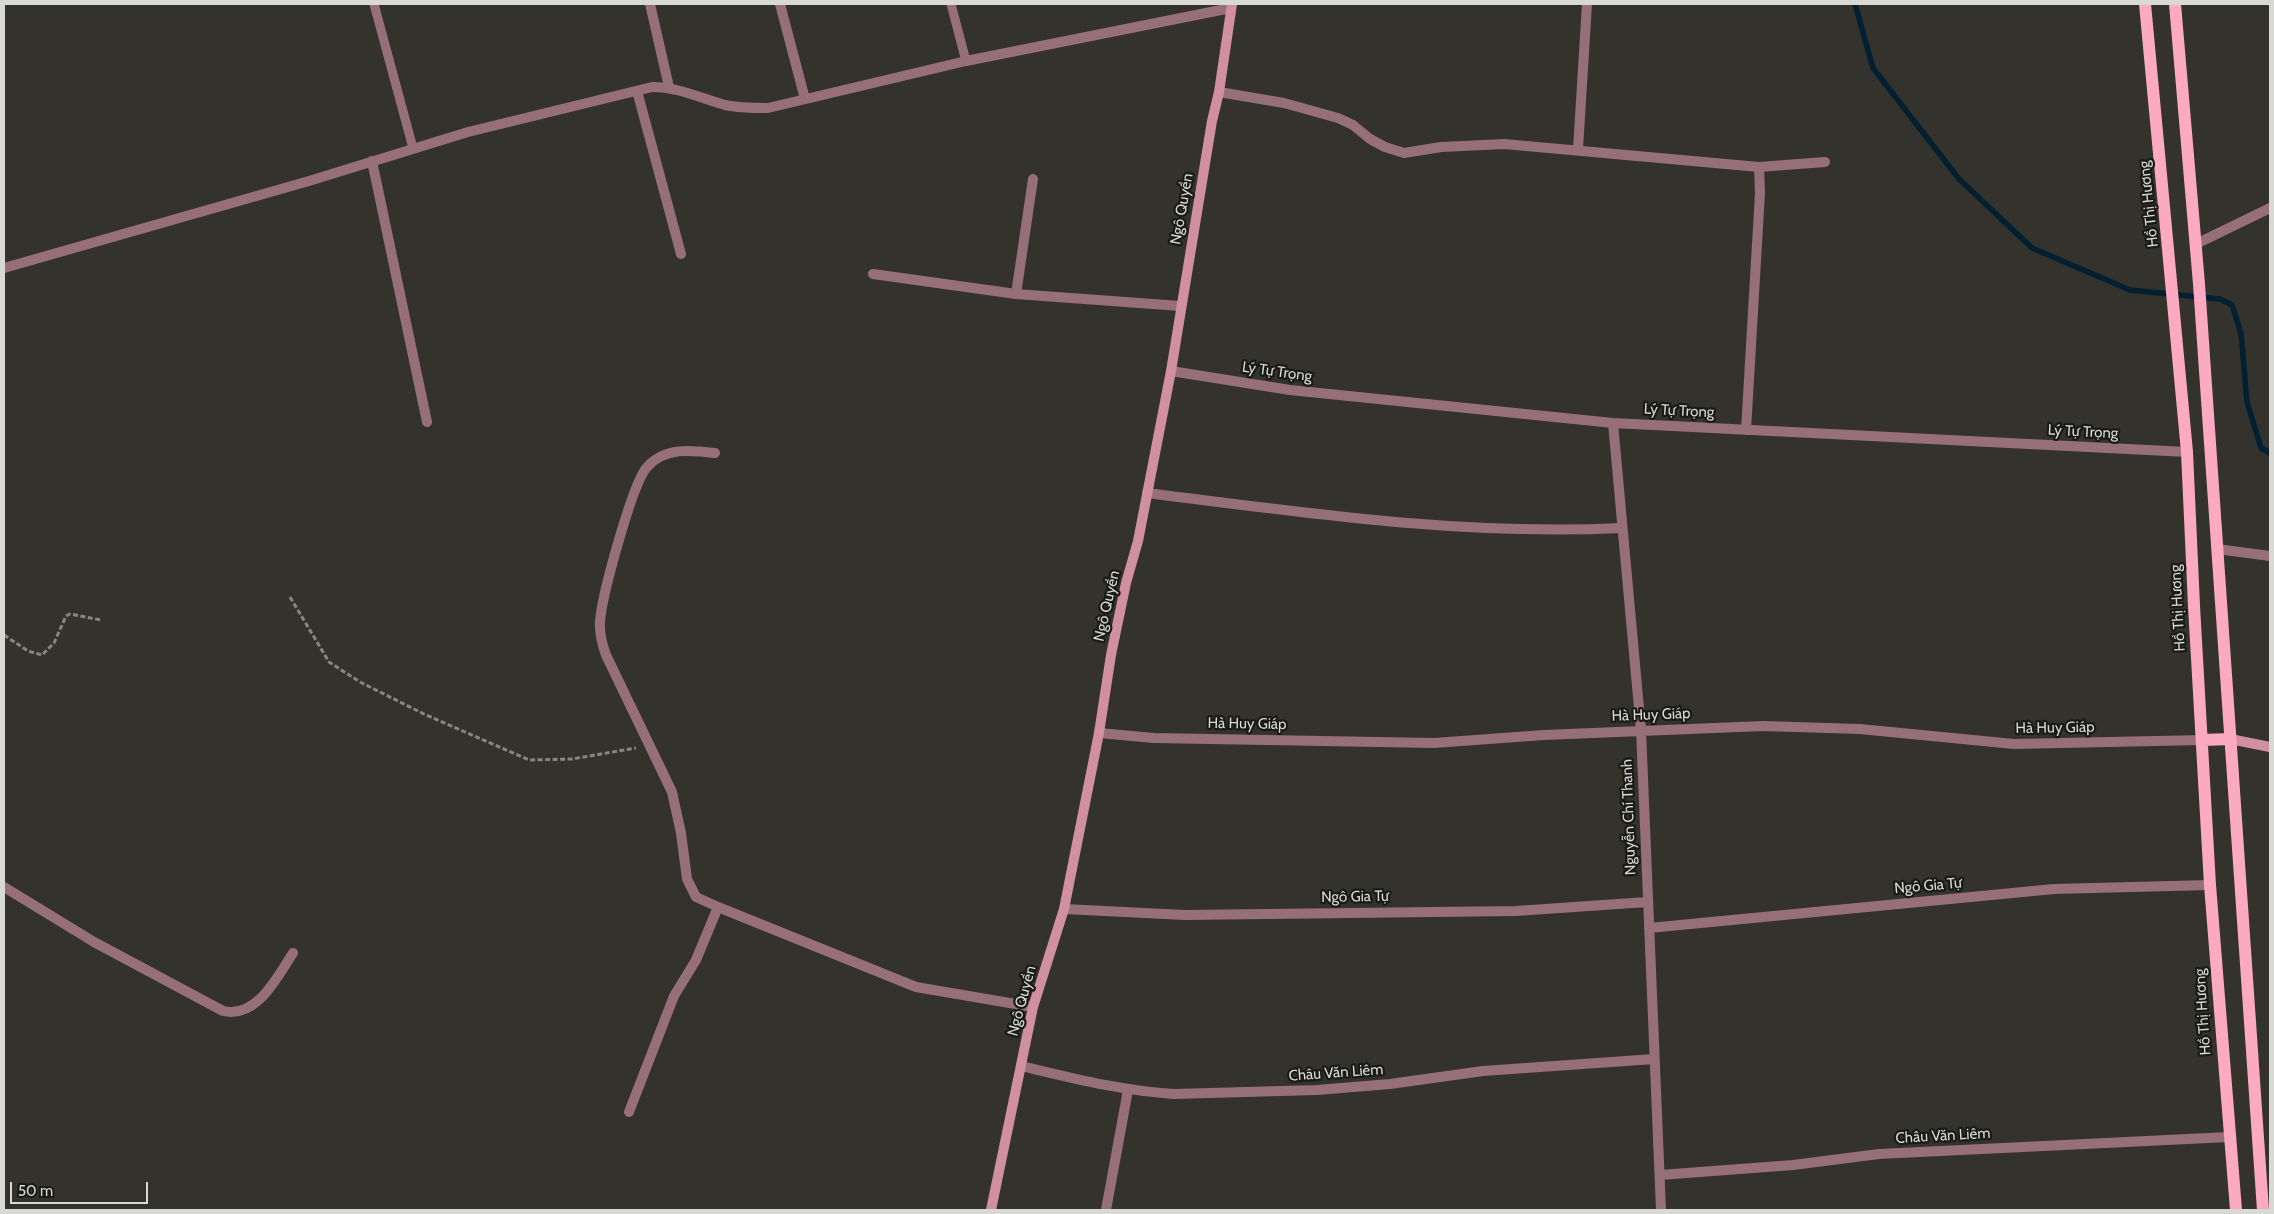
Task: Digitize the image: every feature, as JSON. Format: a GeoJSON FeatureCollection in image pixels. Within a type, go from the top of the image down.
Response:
{"type":"FeatureCollection","features":[{"type":"Feature","properties":{"kind":"main road","name":"Hồ Thị Hương"},"geometry":{"type":"LineString","coordinates":[[2145,4],[2172,280],[2175,336],[2188,452],[2194,606],[2210,885],[2236,1210]]}},
{"type":"Feature","properties":{"kind":"main road"},"geometry":{"type":"LineString","coordinates":[[2175,4],[2199,284],[2262,1210]]}},
{"type":"Feature","properties":{"kind":"main road"},"geometry":{"type":"LineString","coordinates":[[2203,740],[2230,739]]}},
{"type":"Feature","properties":{"kind":"street"},"geometry":{"type":"LineString","coordinates":[[650,4],[669,87]]}},
{"type":"Feature","properties":{"kind":"street"},"geometry":{"type":"LineString","coordinates":[[780,4],[804,99]]}},
{"type":"Feature","properties":{"kind":"street"},"geometry":{"type":"LineString","coordinates":[[1578,149],[1587,4]]}},
{"type":"Feature","properties":{"kind":"street"},"geometry":{"type":"LineString","coordinates":[[4,268],[309,181],[468,132],[652,87],[669,87],[746,109],[768,108],[966,61],[1232,6]]}},
{"type":"Feature","properties":{"kind":"street","name":"Ngô Quyền"},"geometry":{"type":"LineString","coordinates":[[991,1210],[1033,1008],[1064,909],[1099,733],[1111,655],[1147,493],[1171,371],[1180,306],[1212,121],[1219,92],[1232,6]]}},
{"type":"Feature","properties":{"kind":"street"},"geometry":{"type":"LineString","coordinates":[[637,91],[681,254]]}},
{"type":"Feature","properties":{"kind":"street"},"geometry":{"type":"LineString","coordinates":[[1219,92],[1284,103],[1338,118],[1353,125],[1370,139],[1385,147],[1404,153],[1441,147],[1504,144],[1578,149],[1759,167],[1825,162]]}},
{"type":"Feature","properties":{"kind":"street"},"geometry":{"type":"LineString","coordinates":[[372,161],[427,422]]}},
{"type":"Feature","properties":{"kind":"street"},"geometry":{"type":"LineString","coordinates":[[1746,430],[1760,193],[1759,167]]}},
{"type":"Feature","properties":{"kind":"street"},"geometry":{"type":"LineString","coordinates":[[1016,294],[1033,179]]}},
{"type":"Feature","properties":{"kind":"street"},"geometry":{"type":"LineString","coordinates":[[2196,244],[2270,208]]}},
{"type":"Feature","properties":{"kind":"street"},"geometry":{"type":"LineString","coordinates":[[873,274],[1016,294],[1180,306]]}},
{"type":"Feature","properties":{"kind":"street","name":"Lý Tự Trọng"},"geometry":{"type":"LineString","coordinates":[[1171,371],[1290,390],[1613,422],[2188,452]]}},
{"type":"Feature","properties":{"kind":"street","name":"Nguyễn Chí Thanh"},"geometry":{"type":"LineString","coordinates":[[1613,422],[1641,730],[1661,1210]]}},
{"type":"Feature","properties":{"kind":"street"},"geometry":{"type":"LineString","coordinates":[[715,453],[686,449],[666,455],[647,467],[632,500],[603,604],[600,639],[672,792],[682,833],[687,880],[696,897],[916,987],[1033,1008]]}},
{"type":"Feature","properties":{"kind":"street"},"geometry":{"type":"LineString","coordinates":[[1147,493],[1334,516],[1427,525],[1566,531],[1622,528]]}},
{"type":"Feature","properties":{"kind":"street"},"geometry":{"type":"LineString","coordinates":[[2217,549],[2270,556]]}},
{"type":"Feature","properties":{"kind":"street","name":"Hà Huy Giáp"},"geometry":{"type":"LineString","coordinates":[[1099,733],[1154,738],[1434,743],[1641,730],[1763,726],[1860,729],[2014,744],[2203,740]]}},
{"type":"Feature","properties":{"kind":"street"},"geometry":{"type":"LineString","coordinates":[[2230,739],[2270,747]]}},
{"type":"Feature","properties":{"kind":"street","name":"Ngô Gia Tự"},"geometry":{"type":"LineString","coordinates":[[1649,928],[2054,889],[2210,885]]}},
{"type":"Feature","properties":{"kind":"street"},"geometry":{"type":"LineString","coordinates":[[4,887],[94,942],[223,1011],[240,1013],[254,1004],[267,991],[294,953]]}},
{"type":"Feature","properties":{"kind":"street","name":"Ngô Gia Tự"},"geometry":{"type":"LineString","coordinates":[[1064,909],[1186,915],[1506,911],[1647,902]]}},
{"type":"Feature","properties":{"kind":"street"},"geometry":{"type":"LineString","coordinates":[[629,1112],[671,1004],[680,984],[696,960],[718,907]]}},
{"type":"Feature","properties":{"kind":"street","name":"Châu Văn Liêm"},"geometry":{"type":"LineString","coordinates":[[1021,1066],[1128,1090],[1174,1094],[1317,1090],[1390,1084],[1483,1070],[1654,1059]]}},
{"type":"Feature","properties":{"kind":"street"},"geometry":{"type":"LineString","coordinates":[[1106,1210],[1128,1090]]}},
{"type":"Feature","properties":{"kind":"street","name":"Châu Văn Liêm"},"geometry":{"type":"LineString","coordinates":[[1660,1175],[1793,1165],[1879,1154],[2229,1137]]}},
{"type":"Feature","properties":{"kind":"lane"},"geometry":{"type":"LineString","coordinates":[[374,4],[413,148]]}},
{"type":"Feature","properties":{"kind":"lane"},"geometry":{"type":"LineString","coordinates":[[951,4],[966,61]]}},
{"type":"Feature","properties":{"kind":"path"},"geometry":{"type":"LineString","coordinates":[[290,597],[329,662],[360,682],[424,714],[529,760],[572,759],[651,746]]}},
{"type":"Feature","properties":{"kind":"path"},"geometry":{"type":"LineString","coordinates":[[4,635],[28,651],[42,655],[50,649],[66,616],[70,614],[101,620]]}},
{"type":"Feature","properties":{"kind":"waterway"},"geometry":{"type":"LineString","coordinates":[[1855,4],[1873,68],[1959,179],[2032,248],[2130,290],[2220,299],[2232,305],[2241,333],[2247,402],[2261,448],[2270,453]]}}]}
